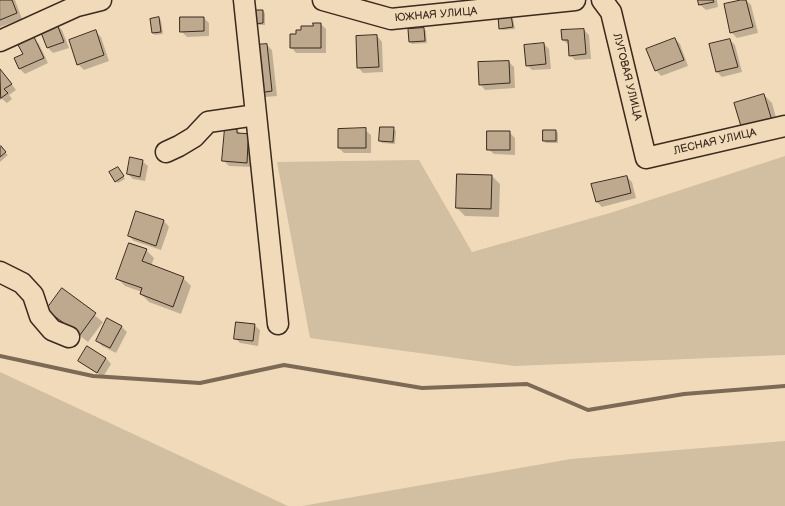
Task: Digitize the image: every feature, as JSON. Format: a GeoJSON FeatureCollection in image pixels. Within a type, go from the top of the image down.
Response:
{"type":"FeatureCollection","features":[{"type":"Feature","properties":{"kind":"street"},"geometry":{"type":"LineString","coordinates":[[0,41],[77,6],[101,0]]}},
{"type":"Feature","properties":{"kind":"street"},"geometry":{"type":"LineString","coordinates":[[244,0],[278,324]]}},
{"type":"Feature","properties":{"kind":"street","name":"ЮЖНАЯ УЛИЦА"},"geometry":{"type":"LineString","coordinates":[[323,0],[391,19],[464,6],[575,0]]}},
{"type":"Feature","properties":{"kind":"street","name":"ЛУГОВАЯ УЛИЦА"},"geometry":{"type":"LineString","coordinates":[[606,1],[611,12],[646,158]]}},
{"type":"Feature","properties":{"kind":"street"},"geometry":{"type":"LineString","coordinates":[[166,152],[194,137],[208,122],[256,115]]}},
{"type":"Feature","properties":{"kind":"street","name":"ЛЕСНАЯ УЛИЦА"},"geometry":{"type":"LineString","coordinates":[[646,158],[785,126]]}},
{"type":"Feature","properties":{"kind":"street"},"geometry":{"type":"LineString","coordinates":[[0,272],[22,283],[33,295],[40,316],[52,330],[69,337]]}},
{"type":"Feature","properties":{"kind":"shaded area"},"geometry":{"type":"Polygon","coordinates":[[[785,156],[785,355],[514,366],[310,338],[277,162],[419,160],[472,252],[610,213],[785,156]]]}},
{"type":"Feature","properties":{"kind":"shaded area"},"geometry":{"type":"Polygon","coordinates":[[[0,372],[288,506],[0,506],[0,372]]]}},
{"type":"Feature","properties":{"kind":"shaded area"},"geometry":{"type":"Polygon","coordinates":[[[785,441],[785,506],[302,506],[571,459],[785,441]]]}},
{"type":"Feature","properties":{"kind":"building"},"geometry":{"type":"Polygon","coordinates":[[[0,0],[12,0],[17,13],[0,20],[0,0]]]}},
{"type":"Feature","properties":{"kind":"building"},"geometry":{"type":"Polygon","coordinates":[[[698,0],[713,0],[714,2],[699,5],[698,0]]]}},
{"type":"Feature","properties":{"kind":"building"},"geometry":{"type":"Polygon","coordinates":[[[746,0],[753,27],[730,33],[724,4],[746,0]]]}},
{"type":"Feature","properties":{"kind":"building"},"geometry":{"type":"Polygon","coordinates":[[[252,10],[263,10],[263,23],[253,24],[252,10]]]}},
{"type":"Feature","properties":{"kind":"building"},"geometry":{"type":"Polygon","coordinates":[[[511,15],[513,27],[499,29],[498,16],[511,15]]]}},
{"type":"Feature","properties":{"kind":"building"},"geometry":{"type":"Polygon","coordinates":[[[159,17],[161,32],[152,33],[150,19],[159,17]]]}},
{"type":"Feature","properties":{"kind":"building"},"geometry":{"type":"Polygon","coordinates":[[[180,17],[204,17],[204,31],[180,32],[180,17]]]}},
{"type":"Feature","properties":{"kind":"building"},"geometry":{"type":"Polygon","coordinates":[[[313,23],[321,23],[321,48],[290,48],[290,34],[296,34],[296,30],[301,30],[301,26],[313,26],[313,23]]]}},
{"type":"Feature","properties":{"kind":"building"},"geometry":{"type":"Polygon","coordinates":[[[57,24],[64,42],[47,48],[40,30],[57,24]]]}},
{"type":"Feature","properties":{"kind":"building"},"geometry":{"type":"Polygon","coordinates":[[[424,28],[425,41],[409,42],[408,29],[424,28]]]}},
{"type":"Feature","properties":{"kind":"building"},"geometry":{"type":"Polygon","coordinates":[[[584,29],[586,54],[569,56],[568,40],[562,40],[561,30],[584,29]]]}},
{"type":"Feature","properties":{"kind":"building"},"geometry":{"type":"Polygon","coordinates":[[[96,30],[104,55],[77,65],[69,40],[96,30]]]}},
{"type":"Feature","properties":{"kind":"building"},"geometry":{"type":"Polygon","coordinates":[[[377,35],[379,67],[357,68],[356,36],[377,35]]]}},
{"type":"Feature","properties":{"kind":"building"},"geometry":{"type":"Polygon","coordinates":[[[34,37],[44,58],[19,69],[14,58],[23,54],[18,45],[34,37]]]}},
{"type":"Feature","properties":{"kind":"building"},"geometry":{"type":"Polygon","coordinates":[[[675,38],[684,60],[655,71],[646,49],[675,38]]]}},
{"type":"Feature","properties":{"kind":"building"},"geometry":{"type":"Polygon","coordinates":[[[730,39],[738,67],[716,72],[709,44],[730,39]]]}},
{"type":"Feature","properties":{"kind":"building"},"geometry":{"type":"Polygon","coordinates":[[[544,43],[546,64],[526,66],[524,45],[544,43]]]}},
{"type":"Feature","properties":{"kind":"building"},"geometry":{"type":"Polygon","coordinates":[[[267,44],[272,91],[259,93],[254,45],[267,44]]]}},
{"type":"Feature","properties":{"kind":"building"},"geometry":{"type":"Polygon","coordinates":[[[509,61],[510,83],[479,85],[478,62],[509,61]]]}},
{"type":"Feature","properties":{"kind":"building"},"geometry":{"type":"Polygon","coordinates":[[[0,69],[12,84],[4,89],[8,93],[1,98],[0,69]]]}},
{"type":"Feature","properties":{"kind":"building"},"geometry":{"type":"Polygon","coordinates":[[[764,94],[773,124],[743,133],[734,103],[764,94]]]}},
{"type":"Feature","properties":{"kind":"building"},"geometry":{"type":"Polygon","coordinates":[[[380,127],[394,127],[393,142],[379,141],[380,127]]]}},
{"type":"Feature","properties":{"kind":"building"},"geometry":{"type":"Polygon","coordinates":[[[225,128],[237,129],[237,133],[253,134],[253,144],[248,143],[247,163],[222,161],[225,128]]]}},
{"type":"Feature","properties":{"kind":"building"},"geometry":{"type":"Polygon","coordinates":[[[366,128],[366,148],[338,148],[338,129],[366,128]]]}},
{"type":"Feature","properties":{"kind":"building"},"geometry":{"type":"Polygon","coordinates":[[[543,130],[556,130],[556,141],[543,141],[543,130]]]}},
{"type":"Feature","properties":{"kind":"building"},"geometry":{"type":"Polygon","coordinates":[[[487,131],[510,131],[510,150],[487,150],[487,131]]]}},
{"type":"Feature","properties":{"kind":"building"},"geometry":{"type":"Polygon","coordinates":[[[1,146],[6,152],[0,157],[0,147],[1,146]]]}},
{"type":"Feature","properties":{"kind":"building"},"geometry":{"type":"Polygon","coordinates":[[[130,157],[143,160],[140,177],[127,174],[130,157]]]}},
{"type":"Feature","properties":{"kind":"building"},"geometry":{"type":"Polygon","coordinates":[[[118,167],[124,176],[115,182],[109,172],[118,167]]]}},
{"type":"Feature","properties":{"kind":"building"},"geometry":{"type":"Polygon","coordinates":[[[457,174],[492,175],[491,209],[456,208],[457,174]]]}},
{"type":"Feature","properties":{"kind":"building"},"geometry":{"type":"Polygon","coordinates":[[[627,176],[631,193],[596,202],[591,184],[627,176]]]}},
{"type":"Feature","properties":{"kind":"building"},"geometry":{"type":"Polygon","coordinates":[[[136,211],[164,220],[156,246],[128,236],[136,211]]]}},
{"type":"Feature","properties":{"kind":"building"},"geometry":{"type":"Polygon","coordinates":[[[129,243],[147,249],[142,261],[184,277],[173,307],[140,294],[142,288],[116,279],[129,243]]]}},
{"type":"Feature","properties":{"kind":"building"},"geometry":{"type":"Polygon","coordinates":[[[62,288],[96,313],[80,335],[46,310],[62,288]]]}},
{"type":"Feature","properties":{"kind":"building"},"geometry":{"type":"Polygon","coordinates":[[[107,318],[122,326],[110,348],[96,341],[107,318]]]}},
{"type":"Feature","properties":{"kind":"building"},"geometry":{"type":"Polygon","coordinates":[[[236,322],[255,324],[253,341],[234,339],[236,322]]]}},
{"type":"Feature","properties":{"kind":"building"},"geometry":{"type":"Polygon","coordinates":[[[87,346],[106,358],[97,373],[78,361],[87,346]]]}},
{"type":"Feature","properties":{"kind":"waterway"},"geometry":{"type":"LineString","coordinates":[[0,356],[93,376],[200,383],[284,365],[422,388],[527,384],[588,410],[684,394],[785,386]]}}]}
